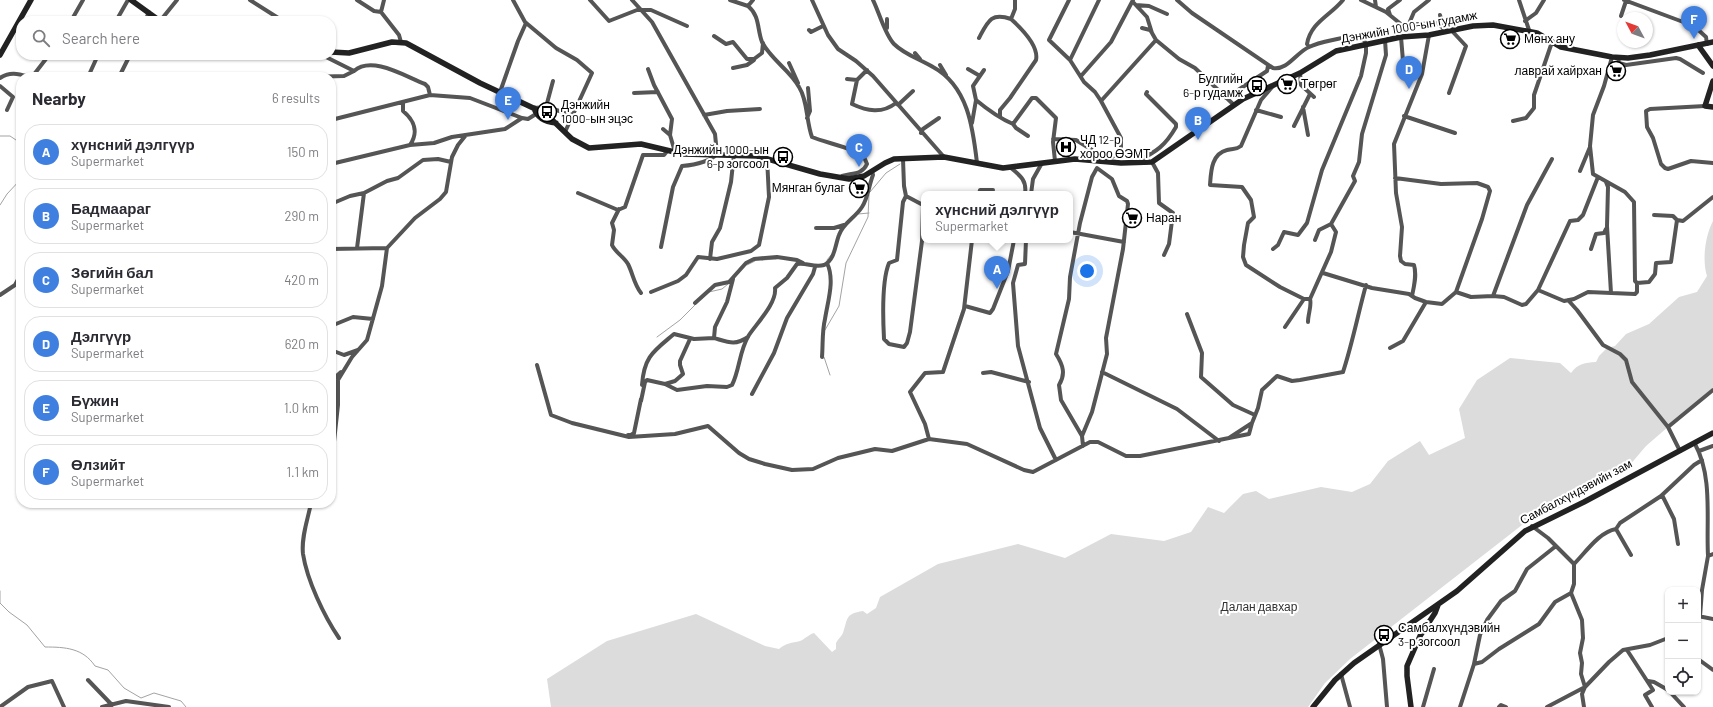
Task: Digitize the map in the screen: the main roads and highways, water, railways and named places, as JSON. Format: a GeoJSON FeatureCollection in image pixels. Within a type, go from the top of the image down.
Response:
{"type":"FeatureCollection","features":[{"type":"Feature","properties":{"kind":"main road"},"geometry":{"type":"LineString","coordinates":[[22,16],[31,0]]}},
{"type":"Feature","properties":{"kind":"main road"},"geometry":{"type":"LineString","coordinates":[[132,0],[154,16]]}},
{"type":"Feature","properties":{"kind":"main road","name":"Дэнжийн 1000-ын гудамж"},"geometry":{"type":"LineString","coordinates":[[336,52],[349,53],[392,42],[401,42],[414,46],[480,83],[535,111],[547,122],[556,123],[577,143],[589,148],[641,144],[675,152],[692,154],[734,154],[768,157],[803,169],[842,178],[858,178],[885,163],[903,159],[944,157],[1011,168],[1042,162],[1075,159],[1103,160],[1134,164],[1152,162],[1255,92],[1300,73],[1336,51],[1401,37],[1429,35],[1444,30],[1452,31],[1473,26],[1493,25],[1529,30],[1561,47],[1615,57],[1650,55],[1710,43]]}},
{"type":"Feature","properties":{"kind":"main road"},"geometry":{"type":"LineString","coordinates":[[1,51],[16,26]]}},
{"type":"Feature","properties":{"kind":"main road"},"geometry":{"type":"LineString","coordinates":[[1698,45],[1713,66]]}},
{"type":"Feature","properties":{"kind":"main road"},"geometry":{"type":"LineString","coordinates":[[1713,81],[1705,106],[1713,107]]}},
{"type":"Feature","properties":{"kind":"main road","name":"Самбалхүндэвийн зам"},"geometry":{"type":"LineString","coordinates":[[1313,707],[1341,674],[1379,644],[1463,587],[1509,544],[1532,526],[1584,502],[1713,433]]}},
{"type":"Feature","properties":{"kind":"main road"},"geometry":{"type":"LineString","coordinates":[[1411,707],[1406,676],[1407,666],[1420,636],[1435,613],[1438,605]]}},
{"type":"Feature","properties":{"kind":"waterway"},"geometry":{"type":"LineString","coordinates":[[0,136],[10,136],[16,140]]}},
{"type":"Feature","properties":{"kind":"waterway"},"geometry":{"type":"LineString","coordinates":[[870,192],[886,173],[900,164]]}},
{"type":"Feature","properties":{"kind":"waterway"},"geometry":{"type":"LineString","coordinates":[[0,205],[7,194],[16,184]]}},
{"type":"Feature","properties":{"kind":"waterway"},"geometry":{"type":"LineString","coordinates":[[825,330],[839,306],[846,263],[868,217],[869,195]]}},
{"type":"Feature","properties":{"kind":"waterway"},"geometry":{"type":"LineString","coordinates":[[858,214],[869,213]]}},
{"type":"Feature","properties":{"kind":"waterway"},"geometry":{"type":"LineString","coordinates":[[827,260],[831,255]]}},
{"type":"Feature","properties":{"kind":"waterway"},"geometry":{"type":"LineString","coordinates":[[762,260],[776,259]]}},
{"type":"Feature","properties":{"kind":"waterway"},"geometry":{"type":"LineString","coordinates":[[747,265],[755,261]]}},
{"type":"Feature","properties":{"kind":"waterway"},"geometry":{"type":"LineString","coordinates":[[709,292],[722,289],[728,284]]}},
{"type":"Feature","properties":{"kind":"waterway"},"geometry":{"type":"LineString","coordinates":[[657,337],[680,320],[695,305]]}},
{"type":"Feature","properties":{"kind":"waterway"},"geometry":{"type":"LineString","coordinates":[[824,357],[830,375]]}},
{"type":"Feature","properties":{"kind":"waterway"},"geometry":{"type":"LineString","coordinates":[[0,591],[0,603],[9,612],[27,625],[45,647],[66,648],[85,655],[95,666],[108,670],[124,688],[141,698],[154,693],[181,701],[186,707]]}},
{"type":"Feature","properties":{"kind":"place","name":"Мөнх ану"},"geometry":{"type":"Point","coordinates":[1510,39]}},
{"type":"Feature","properties":{"kind":"place","name":"Өлзийт"},"geometry":{"type":"Point","coordinates":[1694,39]}},
{"type":"Feature","properties":{"kind":"place","name":"лаврай хайрхан"},"geometry":{"type":"Point","coordinates":[1616,71]}},
{"type":"Feature","properties":{"kind":"place","name":"Төгрөг"},"geometry":{"type":"Point","coordinates":[1287,84]}},
{"type":"Feature","properties":{"kind":"place","name":"Булгийн 6-р гудамж"},"geometry":{"type":"Point","coordinates":[1257,86]}},
{"type":"Feature","properties":{"kind":"place","name":"Дэлгүүр"},"geometry":{"type":"Point","coordinates":[1409,89]}},
{"type":"Feature","properties":{"kind":"place","name":"Дэнжийн 1000-ын эцэс"},"geometry":{"type":"Point","coordinates":[547,112]}},
{"type":"Feature","properties":{"kind":"place","name":"Бүжин"},"geometry":{"type":"Point","coordinates":[508,120]}},
{"type":"Feature","properties":{"kind":"place","name":"Бадмаараг"},"geometry":{"type":"Point","coordinates":[1198,140]}},
{"type":"Feature","properties":{"kind":"place","name":"ЧД 12-р хороо ӨЭМТ"},"geometry":{"type":"Point","coordinates":[1066,147]}},
{"type":"Feature","properties":{"kind":"place","name":"Дэнжийн 1000-ын 6-р зогсоол"},"geometry":{"type":"Point","coordinates":[783,157]}},
{"type":"Feature","properties":{"kind":"place","name":"Зөгийн бал"},"geometry":{"type":"Point","coordinates":[859,167]}},
{"type":"Feature","properties":{"kind":"place","name":"Мянган булаг"},"geometry":{"type":"Point","coordinates":[859,188]}},
{"type":"Feature","properties":{"kind":"place","name":"Наран"},"geometry":{"type":"Point","coordinates":[1132,218]}},
{"type":"Feature","properties":{"kind":"place","name":"хүнсний дэлгүүр"},"geometry":{"type":"Point","coordinates":[997,289]}},
{"type":"Feature","properties":{"kind":"place","name":"Самбалхүндэвийн 3-р зогсоол"},"geometry":{"type":"Point","coordinates":[1384,635]}},
{"type":"Feature","properties":{"kind":"park label","name":"Далан давхар"},"geometry":{"type":"Point","coordinates":[1259,607]}}]}
